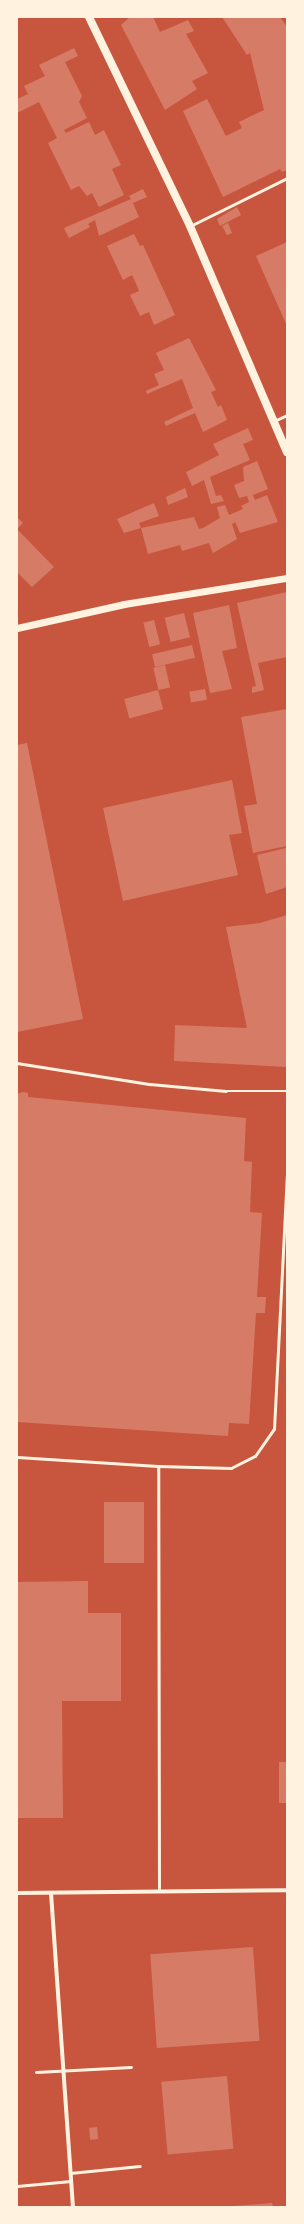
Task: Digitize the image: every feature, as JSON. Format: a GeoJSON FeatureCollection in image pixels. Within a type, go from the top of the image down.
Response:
{"type":"FeatureCollection","features":[{"type":"Feature","properties":{"kind":"main road"},"geometry":{"type":"LineString","coordinates":[[88,17],[190,226],[287,452]]}},
{"type":"Feature","properties":{"kind":"street"},"geometry":{"type":"LineString","coordinates":[[17,628],[124,604],[287,578]]}},
{"type":"Feature","properties":{"kind":"street"},"geometry":{"type":"LineString","coordinates":[[17,1893],[287,1890]]}},
{"type":"Feature","properties":{"kind":"street"},"geometry":{"type":"LineString","coordinates":[[51,1893],[73,2207]]}},
{"type":"Feature","properties":{"kind":"lane"},"geometry":{"type":"LineString","coordinates":[[190,226],[287,178]]}},
{"type":"Feature","properties":{"kind":"lane"},"geometry":{"type":"LineString","coordinates":[[274,420],[287,415]]}},
{"type":"Feature","properties":{"kind":"lane"},"geometry":{"type":"LineString","coordinates":[[17,1457],[158,1466],[231,1468],[256,1456],[274,1429],[287,1175]]}},
{"type":"Feature","properties":{"kind":"lane"},"geometry":{"type":"LineString","coordinates":[[158,1466],[159,1891]]}},
{"type":"Feature","properties":{"kind":"lane"},"geometry":{"type":"LineString","coordinates":[[36,2072],[131,2067]]}},
{"type":"Feature","properties":{"kind":"lane"},"geometry":{"type":"LineString","coordinates":[[70,2173],[140,2166]]}},
{"type":"Feature","properties":{"kind":"lane"},"geometry":{"type":"LineString","coordinates":[[17,2186],[71,2181]]}},
{"type":"Feature","properties":{"kind":"path"},"geometry":{"type":"LineString","coordinates":[[17,1063],[150,1084],[226,1091],[287,1091]]}},
{"type":"Feature","properties":{"kind":"building"},"geometry":{"type":"Polygon","coordinates":[[[130,17],[153,17],[160,32],[188,20],[194,31],[186,34],[208,73],[192,81],[197,89],[165,110],[121,25],[130,17]]]}},
{"type":"Feature","properties":{"kind":"building"},"geometry":{"type":"Polygon","coordinates":[[[222,17],[280,17],[287,27],[287,170],[282,172],[280,169],[223,197],[183,111],[207,99],[226,136],[242,128],[239,122],[264,110],[250,53],[247,55],[222,17]]]}},
{"type":"Feature","properties":{"kind":"building"},"geometry":{"type":"Polygon","coordinates":[[[74,48],[78,56],[65,62],[82,96],[79,102],[87,118],[64,130],[66,133],[89,122],[95,135],[104,130],[121,165],[112,169],[124,195],[99,207],[92,193],[87,196],[79,186],[71,190],[48,143],[57,138],[39,102],[17,113],[17,99],[28,94],[24,86],[45,76],[39,65],[74,48]]]}},
{"type":"Feature","properties":{"kind":"building"},"geometry":{"type":"Polygon","coordinates":[[[143,189],[147,197],[133,203],[139,217],[99,236],[95,220],[88,224],[90,227],[69,238],[64,228],[131,199],[129,196],[143,189]]]}},
{"type":"Feature","properties":{"kind":"building"},"geometry":{"type":"Polygon","coordinates":[[[237,207],[241,215],[220,226],[217,219],[237,207]]]}},
{"type":"Feature","properties":{"kind":"building"},"geometry":{"type":"Polygon","coordinates":[[[228,223],[232,233],[227,235],[222,226],[228,223]]]}},
{"type":"Feature","properties":{"kind":"building"},"geometry":{"type":"Polygon","coordinates":[[[134,234],[140,246],[143,245],[175,315],[154,325],[149,312],[140,316],[130,295],[139,291],[132,275],[123,280],[107,246],[134,234]]]}},
{"type":"Feature","properties":{"kind":"building"},"geometry":{"type":"Polygon","coordinates":[[[287,242],[287,326],[256,256],[287,242]]]}},
{"type":"Feature","properties":{"kind":"building"},"geometry":{"type":"Polygon","coordinates":[[[189,338],[216,390],[211,392],[218,407],[221,405],[227,420],[203,432],[195,413],[166,426],[164,422],[193,408],[182,379],[147,394],[146,391],[159,385],[154,374],[164,370],[156,353],[189,338]]]}},
{"type":"Feature","properties":{"kind":"building"},"geometry":{"type":"Polygon","coordinates":[[[248,428],[253,440],[243,444],[250,460],[210,477],[216,496],[221,495],[224,501],[211,504],[204,480],[192,486],[186,472],[219,455],[213,444],[248,428]]]}},
{"type":"Feature","properties":{"kind":"building"},"geometry":{"type":"Polygon","coordinates":[[[257,461],[268,489],[253,495],[255,500],[267,495],[278,522],[240,533],[235,522],[232,524],[237,539],[213,553],[209,543],[182,551],[180,545],[148,554],[141,528],[194,517],[199,529],[220,518],[217,507],[225,505],[229,515],[243,509],[241,506],[249,502],[247,496],[239,498],[234,485],[244,481],[243,467],[257,461]]]}},
{"type":"Feature","properties":{"kind":"building"},"geometry":{"type":"Polygon","coordinates":[[[185,488],[188,497],[168,505],[166,497],[185,488]]]}},
{"type":"Feature","properties":{"kind":"building"},"geometry":{"type":"Polygon","coordinates":[[[154,503],[159,516],[139,523],[141,528],[124,533],[117,519],[154,503]]]}},
{"type":"Feature","properties":{"kind":"building"},"geometry":{"type":"Polygon","coordinates":[[[17,517],[23,523],[17,529],[17,517]]]}},
{"type":"Feature","properties":{"kind":"building"},"geometry":{"type":"Polygon","coordinates":[[[17,529],[54,567],[32,587],[17,572],[17,529]]]}},
{"type":"Feature","properties":{"kind":"building"},"geometry":{"type":"Polygon","coordinates":[[[287,592],[287,657],[258,663],[264,690],[252,693],[252,687],[256,686],[237,603],[287,592]]]}},
{"type":"Feature","properties":{"kind":"building"},"geometry":{"type":"Polygon","coordinates":[[[229,605],[237,648],[222,651],[232,689],[210,693],[193,613],[229,605]]]}},
{"type":"Feature","properties":{"kind":"building"},"geometry":{"type":"Polygon","coordinates":[[[184,613],[190,637],[171,642],[165,618],[184,613]]]}},
{"type":"Feature","properties":{"kind":"building"},"geometry":{"type":"Polygon","coordinates":[[[154,620],[160,644],[149,647],[143,623],[154,620]]]}},
{"type":"Feature","properties":{"kind":"building"},"geometry":{"type":"Polygon","coordinates":[[[192,645],[195,658],[155,667],[152,654],[192,645]]]}},
{"type":"Feature","properties":{"kind":"building"},"geometry":{"type":"Polygon","coordinates":[[[165,665],[170,687],[158,690],[153,668],[165,665]]]}},
{"type":"Feature","properties":{"kind":"building"},"geometry":{"type":"Polygon","coordinates":[[[205,689],[207,700],[191,703],[189,692],[205,689]]]}},
{"type":"Feature","properties":{"kind":"building"},"geometry":{"type":"Polygon","coordinates":[[[158,690],[163,709],[129,718],[124,699],[158,690]]]}},
{"type":"Feature","properties":{"kind":"building"},"geometry":{"type":"Polygon","coordinates":[[[287,709],[287,846],[253,853],[244,806],[257,804],[241,717],[287,709]]]}},
{"type":"Feature","properties":{"kind":"building"},"geometry":{"type":"Polygon","coordinates":[[[27,743],[83,1019],[17,1032],[17,745],[27,743]]]}},
{"type":"Feature","properties":{"kind":"building"},"geometry":{"type":"Polygon","coordinates":[[[232,780],[242,833],[229,835],[238,875],[123,901],[103,808],[232,780]]]}},
{"type":"Feature","properties":{"kind":"building"},"geometry":{"type":"Polygon","coordinates":[[[286,848],[287,887],[266,894],[257,855],[286,848]]]}},
{"type":"Feature","properties":{"kind":"building"},"geometry":{"type":"Polygon","coordinates":[[[287,915],[287,1067],[174,1061],[175,1025],[247,1028],[226,927],[260,923],[287,915]]]}},
{"type":"Feature","properties":{"kind":"building"},"geometry":{"type":"Polygon","coordinates":[[[23,1092],[28,1093],[28,1097],[246,1118],[244,1161],[252,1162],[250,1212],[262,1213],[257,1297],[266,1297],[265,1313],[256,1313],[249,1424],[229,1423],[228,1436],[17,1422],[17,1094],[23,1092]]]}},
{"type":"Feature","properties":{"kind":"building"},"geometry":{"type":"Polygon","coordinates":[[[104,1502],[144,1502],[144,1563],[104,1563],[104,1502]]]}},
{"type":"Feature","properties":{"kind":"building"},"geometry":{"type":"Polygon","coordinates":[[[88,1581],[88,1613],[121,1613],[121,1701],[62,1701],[63,1818],[17,1818],[17,1582],[88,1581]]]}},
{"type":"Feature","properties":{"kind":"building"},"geometry":{"type":"Polygon","coordinates":[[[279,1762],[287,1762],[287,1803],[279,1803],[279,1762]]]}},
{"type":"Feature","properties":{"kind":"building"},"geometry":{"type":"Polygon","coordinates":[[[253,1947],[260,2041],[157,2048],[150,1954],[253,1947]]]}},
{"type":"Feature","properties":{"kind":"building"},"geometry":{"type":"Polygon","coordinates":[[[227,2076],[233,2149],[168,2154],[161,2082],[227,2076]]]}},
{"type":"Feature","properties":{"kind":"building"},"geometry":{"type":"Polygon","coordinates":[[[97,2127],[98,2139],[90,2140],[89,2128],[97,2127]]]}},
{"type":"Feature","properties":{"kind":"building"},"geometry":{"type":"Polygon","coordinates":[[[272,2203],[273,2207],[233,2207],[233,2206],[272,2203]]]}}]}
